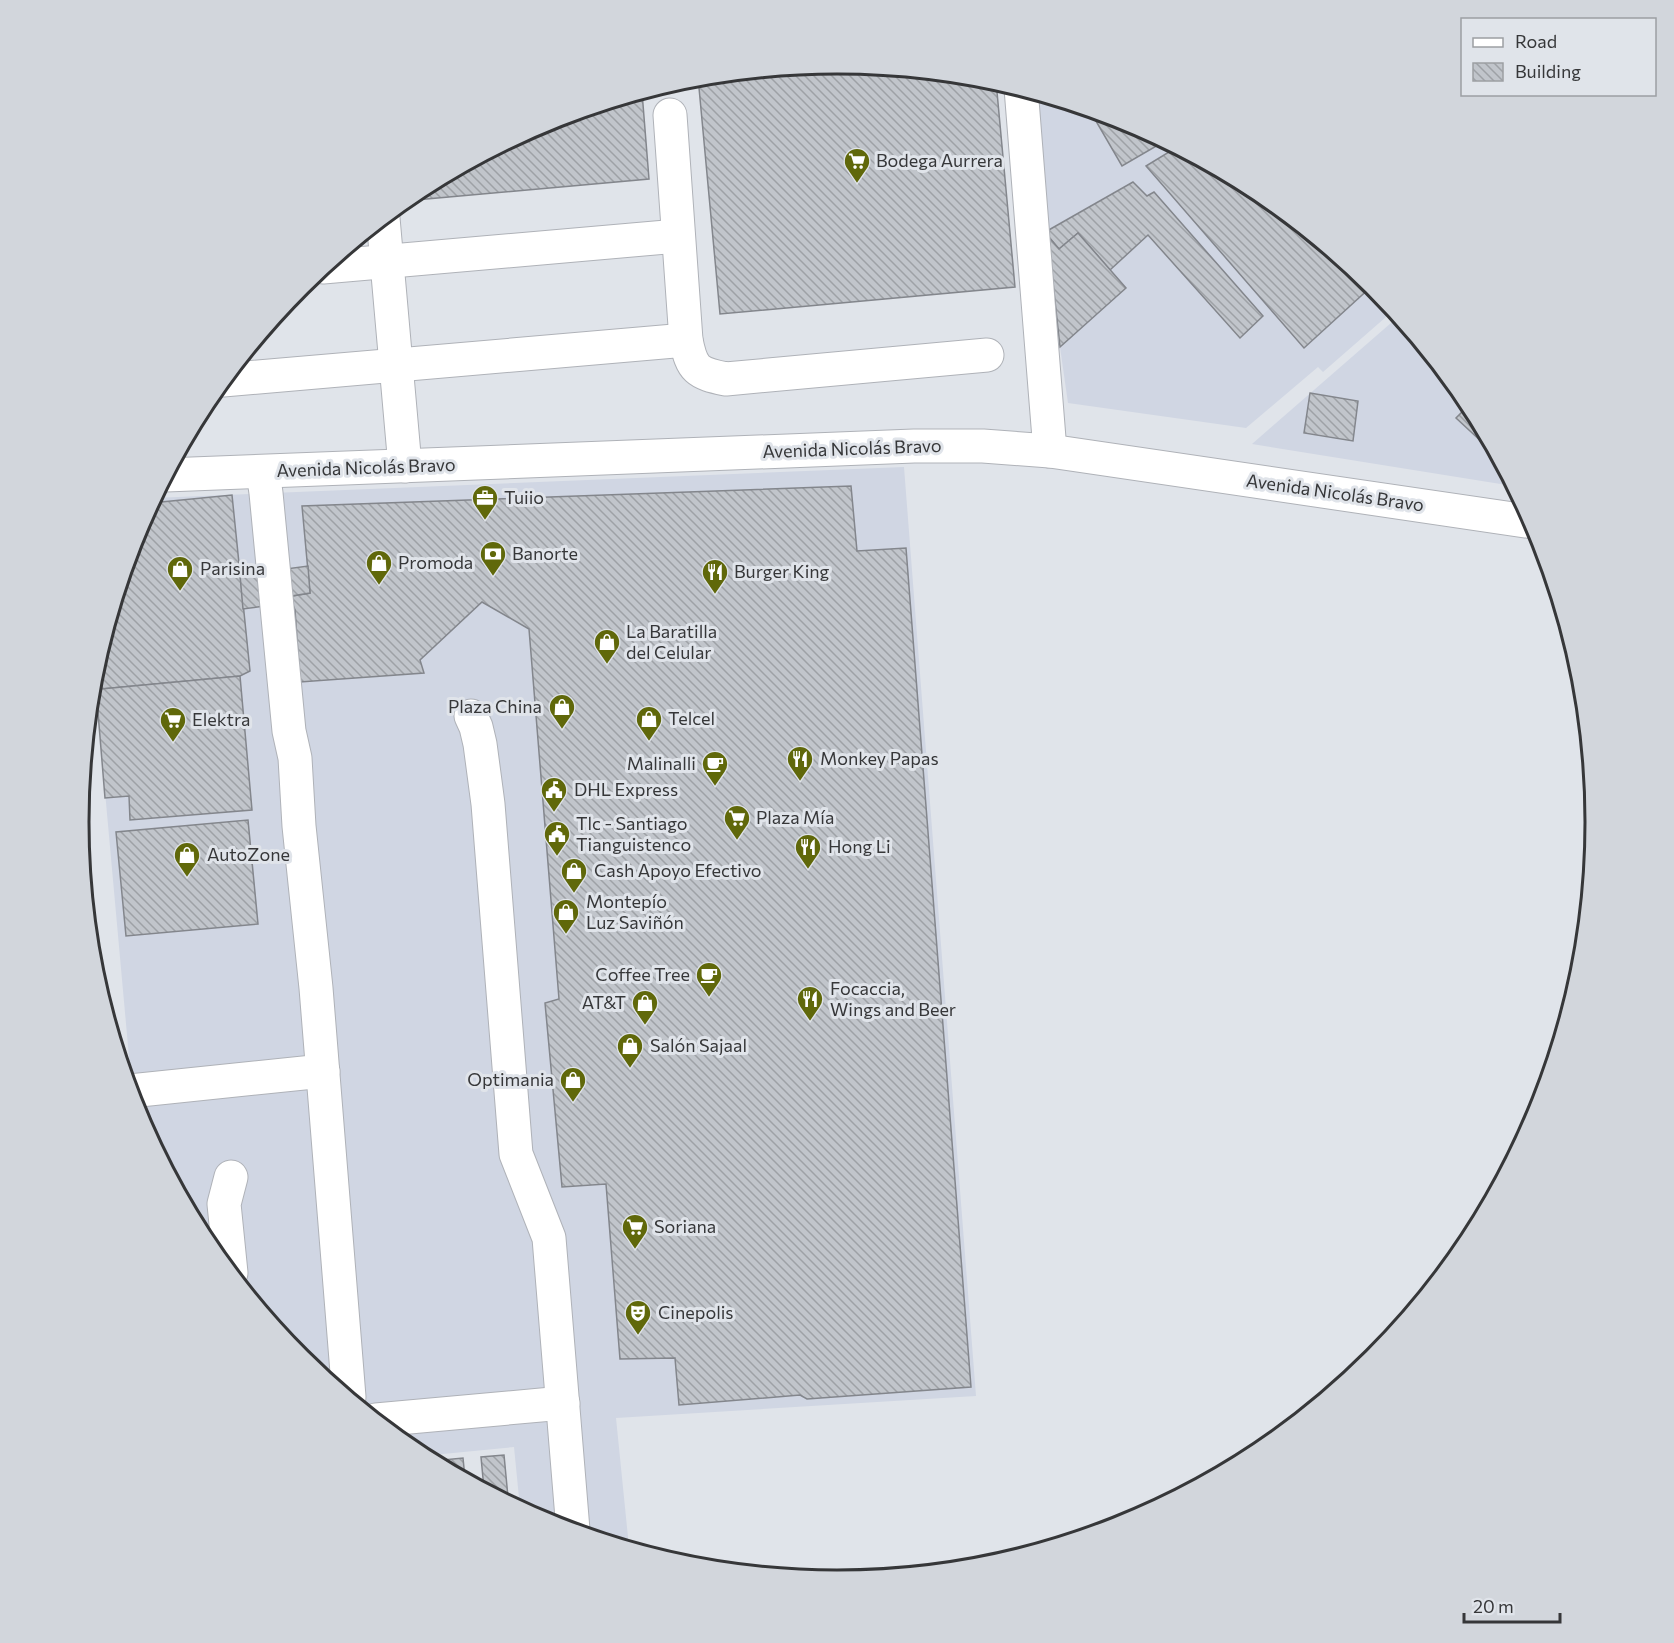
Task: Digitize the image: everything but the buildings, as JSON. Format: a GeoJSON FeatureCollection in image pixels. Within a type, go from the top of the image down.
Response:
{"type":"FeatureCollection","features":[{"type":"Feature","properties":{"kind":"street"},"geometry":{"type":"LineString","coordinates":[[1022,97],[1050,451]]}},
{"type":"Feature","properties":{"kind":"street"},"geometry":{"type":"LineString","coordinates":[[670,115],[686,340],[694,366],[704,374],[726,379],[987,355]]}},
{"type":"Feature","properties":{"kind":"street"},"geometry":{"type":"LineString","coordinates":[[384,227],[405,466]]}},
{"type":"Feature","properties":{"kind":"street"},"geometry":{"type":"LineString","coordinates":[[337,266],[678,236]]}},
{"type":"Feature","properties":{"kind":"street"},"geometry":{"type":"LineString","coordinates":[[235,379],[686,340]]}},
{"type":"Feature","properties":{"kind":"street","name":"Avenida Nicolás Bravo"},"geometry":{"type":"LineString","coordinates":[[175,475],[914,446],[983,446],[1050,451],[1521,520]]}},
{"type":"Feature","properties":{"kind":"street"},"geometry":{"type":"LineString","coordinates":[[263,472],[289,730],[295,758],[348,1387]]}},
{"type":"Feature","properties":{"kind":"street"},"geometry":{"type":"LineString","coordinates":[[471,716],[480,744],[488,804],[516,1154],[549,1238],[572,1521]]}},
{"type":"Feature","properties":{"kind":"street"},"geometry":{"type":"LineString","coordinates":[[139,1090],[323,1071]]}},
{"type":"Feature","properties":{"kind":"street"},"geometry":{"type":"LineString","coordinates":[[229,1257],[224,1204],[231,1177]]}},
{"type":"Feature","properties":{"kind":"street"},"geometry":{"type":"LineString","coordinates":[[388,1419],[563,1403]]}},
{"type":"Feature","properties":{"kind":"shaded area"},"geometry":{"type":"Polygon","coordinates":[[[1036,100],[1123,130],[1211,174],[1292,228],[1330,259],[1387,316],[1323,372],[1318,367],[1246,428],[1068,403],[1060,347],[1036,100]]]}},
{"type":"Feature","properties":{"kind":"shaded area"},"geometry":{"type":"Polygon","coordinates":[[[1393,321],[1430,366],[1459,406],[1505,485],[1252,444],[1393,321]]]}},
{"type":"Feature","properties":{"kind":"shaded area","name":"Plaza Mía"},"geometry":{"type":"Polygon","coordinates":[[[904,467],[976,1396],[616,1418],[628,1540],[551,1513],[519,1498],[514,1447],[439,1454],[421,1443],[344,1384],[275,1315],[215,1237],[189,1195],[146,1108],[130,1064],[98,709],[114,628],[146,535],[163,498],[904,467]]]}},
{"type":"Feature","properties":{"kind":"place","name":"Bodega Aurrera"},"geometry":{"type":"Point","coordinates":[857,184]}},
{"type":"Feature","properties":{"kind":"place","name":"Tuiio"},"geometry":{"type":"Point","coordinates":[485,521]}},
{"type":"Feature","properties":{"kind":"place","name":"Banorte"},"geometry":{"type":"Point","coordinates":[493,577]}},
{"type":"Feature","properties":{"kind":"place","name":"Promoda"},"geometry":{"type":"Point","coordinates":[379,586]}},
{"type":"Feature","properties":{"kind":"place","name":"Parisina"},"geometry":{"type":"Point","coordinates":[180,592]}},
{"type":"Feature","properties":{"kind":"place","name":"Burger King"},"geometry":{"type":"Point","coordinates":[715,595]}},
{"type":"Feature","properties":{"kind":"place","name":"La Baratilla del Celular"},"geometry":{"type":"Point","coordinates":[607,665]}},
{"type":"Feature","properties":{"kind":"place","name":"Plaza China"},"geometry":{"type":"Point","coordinates":[562,730]}},
{"type":"Feature","properties":{"kind":"place","name":"Telcel"},"geometry":{"type":"Point","coordinates":[649,742]}},
{"type":"Feature","properties":{"kind":"place","name":"Elektra"},"geometry":{"type":"Point","coordinates":[173,743]}},
{"type":"Feature","properties":{"kind":"place","name":"Monkey Papas"},"geometry":{"type":"Point","coordinates":[800,782]}},
{"type":"Feature","properties":{"kind":"place","name":"Malinalli"},"geometry":{"type":"Point","coordinates":[715,787]}},
{"type":"Feature","properties":{"kind":"place","name":"DHL Express"},"geometry":{"type":"Point","coordinates":[554,813]}},
{"type":"Feature","properties":{"kind":"place","name":"Plaza Mía"},"geometry":{"type":"Point","coordinates":[737,841]}},
{"type":"Feature","properties":{"kind":"place","name":"Tlc - Santiago Tianguistenco"},"geometry":{"type":"Point","coordinates":[557,857]}},
{"type":"Feature","properties":{"kind":"place","name":"Hong Li"},"geometry":{"type":"Point","coordinates":[808,870]}},
{"type":"Feature","properties":{"kind":"place","name":"AutoZone"},"geometry":{"type":"Point","coordinates":[187,878]}},
{"type":"Feature","properties":{"kind":"place","name":"Cash Apoyo Efectivo"},"geometry":{"type":"Point","coordinates":[574,894]}},
{"type":"Feature","properties":{"kind":"place","name":"Montepío Luz Saviñón"},"geometry":{"type":"Point","coordinates":[566,935]}},
{"type":"Feature","properties":{"kind":"place","name":"Coffee Tree"},"geometry":{"type":"Point","coordinates":[709,998]}},
{"type":"Feature","properties":{"kind":"place","name":"Focaccia, Wings and Beer"},"geometry":{"type":"Point","coordinates":[810,1022]}},
{"type":"Feature","properties":{"kind":"place","name":"AT&T"},"geometry":{"type":"Point","coordinates":[645,1026]}},
{"type":"Feature","properties":{"kind":"place","name":"Salón Sajaal"},"geometry":{"type":"Point","coordinates":[630,1069]}},
{"type":"Feature","properties":{"kind":"place","name":"Optimania"},"geometry":{"type":"Point","coordinates":[573,1103]}},
{"type":"Feature","properties":{"kind":"place","name":"Soriana"},"geometry":{"type":"Point","coordinates":[635,1250]}},
{"type":"Feature","properties":{"kind":"place","name":"Cinepolis"},"geometry":{"type":"Point","coordinates":[638,1336]}}]}
